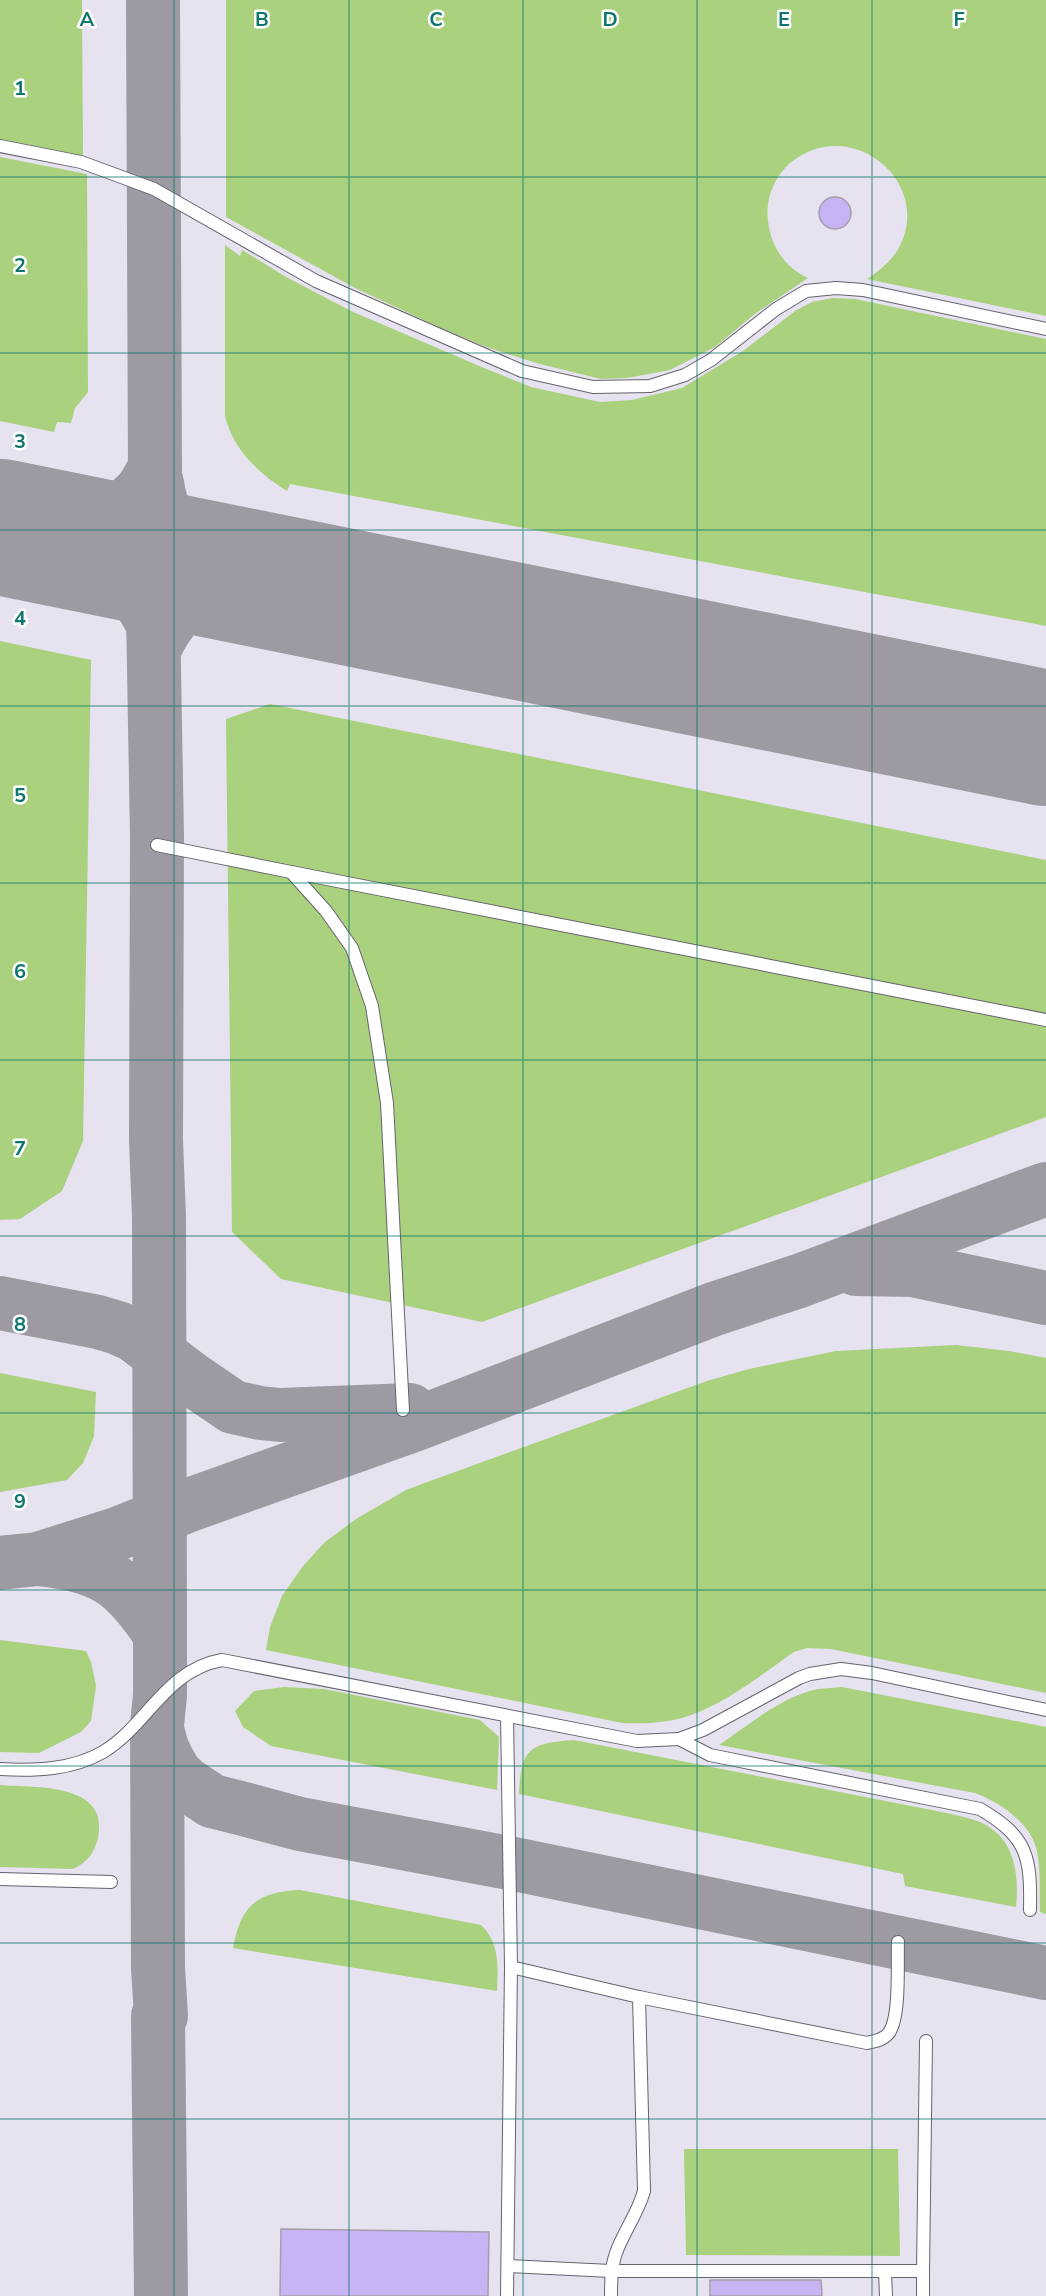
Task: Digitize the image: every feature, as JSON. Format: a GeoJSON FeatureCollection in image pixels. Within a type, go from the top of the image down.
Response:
{"type":"FeatureCollection","features":[{"type":"Feature","properties":{"kind":"lane"},"geometry":{"type":"LineString","coordinates":[[0,146],[81,162],[154,189],[316,281],[522,371],[593,387],[650,386],[684,375],[711,360],[776,309],[806,291],[836,288],[863,290],[1046,329]]}},
{"type":"Feature","properties":{"kind":"lane"},"geometry":{"type":"LineString","coordinates":[[157,845],[1046,1020]]}},
{"type":"Feature","properties":{"kind":"lane"},"geometry":{"type":"LineString","coordinates":[[291,872],[326,911],[352,948],[372,1006],[387,1103],[403,1410]]}},
{"type":"Feature","properties":{"kind":"lane"},"geometry":{"type":"LineString","coordinates":[[0,1768],[30,1771],[60,1767],[103,1752],[124,1736],[160,1695],[193,1671],[208,1663],[222,1660],[637,1741],[679,1739],[703,1730],[799,1678],[841,1669],[872,1673],[1046,1710]]}},
{"type":"Feature","properties":{"kind":"lane"},"geometry":{"type":"LineString","coordinates":[[507,1716],[511,1967],[507,2296]]}},
{"type":"Feature","properties":{"kind":"lane"},"geometry":{"type":"LineString","coordinates":[[679,1739],[710,1755],[980,1809],[1000,1821],[1015,1836],[1024,1853],[1031,1873],[1030,1910]]}},
{"type":"Feature","properties":{"kind":"lane"},"geometry":{"type":"LineString","coordinates":[[0,1880],[111,1882]]}},
{"type":"Feature","properties":{"kind":"lane"},"geometry":{"type":"LineString","coordinates":[[511,1967],[639,1997],[867,2043],[880,2040],[890,2033],[895,2020],[898,1942]]}},
{"type":"Feature","properties":{"kind":"lane"},"geometry":{"type":"LineString","coordinates":[[611,2296],[615,2253],[640,2204],[644,2191],[639,1997]]}},
{"type":"Feature","properties":{"kind":"lane"},"geometry":{"type":"LineString","coordinates":[[923,2296],[926,2041]]}},
{"type":"Feature","properties":{"kind":"lane"},"geometry":{"type":"LineString","coordinates":[[508,2266],[612,2271],[923,2271]]}},
{"type":"Feature","properties":{"kind":"lane"},"geometry":{"type":"LineString","coordinates":[[885,2272],[886,2296]]}},
{"type":"Feature","properties":{"kind":"green space"},"geometry":{"type":"Polygon","coordinates":[[[0,0],[82,0],[83,156],[0,141],[0,0]]]}},
{"type":"Feature","properties":{"kind":"green space"},"geometry":{"type":"Polygon","coordinates":[[[226,0],[1046,0],[1046,316],[867,279],[884,266],[897,251],[906,226],[906,202],[897,181],[882,163],[862,151],[838,146],[814,149],[790,163],[779,175],[769,197],[767,213],[772,239],[786,262],[808,278],[756,313],[715,347],[670,370],[627,378],[601,379],[540,364],[489,348],[355,288],[226,217],[226,0]]]}},
{"type":"Feature","properties":{"kind":"green space"},"geometry":{"type":"Polygon","coordinates":[[[0,157],[87,174],[88,392],[75,408],[71,423],[57,422],[54,432],[0,421],[0,157]]]}},
{"type":"Feature","properties":{"kind":"green space"},"geometry":{"type":"Polygon","coordinates":[[[225,245],[240,256],[242,250],[288,278],[351,311],[484,368],[531,387],[600,402],[632,400],[682,388],[743,351],[795,311],[812,302],[832,298],[855,299],[1046,339],[1046,626],[290,484],[287,491],[248,459],[234,439],[225,416],[225,245]]]}},
{"type":"Feature","properties":{"kind":"green space"},"geometry":{"type":"Polygon","coordinates":[[[0,641],[91,660],[83,1141],[62,1191],[20,1219],[0,1220],[0,641]]]}},
{"type":"Feature","properties":{"kind":"green space"},"geometry":{"type":"Polygon","coordinates":[[[270,704],[1046,860],[1046,1117],[482,1322],[281,1279],[232,1232],[226,719],[270,704]]]}},
{"type":"Feature","properties":{"kind":"green space"},"geometry":{"type":"Polygon","coordinates":[[[956,1345],[1046,1358],[1046,1693],[831,1649],[807,1648],[794,1652],[718,1703],[683,1718],[648,1723],[622,1723],[266,1650],[270,1627],[282,1596],[303,1566],[325,1542],[356,1519],[406,1490],[707,1381],[749,1369],[836,1351],[956,1345]]]}},
{"type":"Feature","properties":{"kind":"green space"},"geometry":{"type":"Polygon","coordinates":[[[0,1373],[96,1392],[94,1436],[83,1463],[67,1480],[0,1492],[0,1373]]]}},
{"type":"Feature","properties":{"kind":"green space"},"geometry":{"type":"Polygon","coordinates":[[[0,1640],[86,1651],[96,1686],[91,1721],[81,1732],[39,1753],[0,1752],[0,1640]]]}},
{"type":"Feature","properties":{"kind":"green space"},"geometry":{"type":"Polygon","coordinates":[[[284,1687],[324,1689],[480,1720],[499,1737],[497,1790],[271,1746],[243,1727],[235,1711],[254,1691],[284,1687]]]}},
{"type":"Feature","properties":{"kind":"green space"},"geometry":{"type":"Polygon","coordinates":[[[842,1687],[1046,1727],[1046,1914],[1040,1912],[1039,1867],[1034,1842],[1022,1823],[994,1802],[975,1793],[719,1745],[766,1712],[792,1698],[818,1689],[842,1687]]]}},
{"type":"Feature","properties":{"kind":"green space"},"geometry":{"type":"Polygon","coordinates":[[[574,1740],[947,1813],[976,1821],[1000,1836],[1011,1854],[1016,1875],[1016,1907],[905,1886],[903,1874],[519,1794],[522,1767],[530,1751],[547,1743],[574,1740]]]}},
{"type":"Feature","properties":{"kind":"green space"},"geometry":{"type":"Polygon","coordinates":[[[0,1785],[50,1788],[81,1797],[93,1807],[99,1820],[98,1838],[90,1856],[73,1869],[0,1867],[0,1785]]]}},
{"type":"Feature","properties":{"kind":"green space"},"geometry":{"type":"Polygon","coordinates":[[[300,1890],[481,1925],[492,1939],[497,1955],[497,1991],[233,1948],[241,1921],[253,1904],[273,1894],[300,1890]]]}},
{"type":"Feature","properties":{"kind":"green space"},"geometry":{"type":"Polygon","coordinates":[[[684,2149],[898,2149],[900,2256],[686,2255],[684,2149]]]}},
{"type":"Feature","properties":{"kind":"building"},"geometry":{"type":"Polygon","coordinates":[[[835,197],[847,201],[851,213],[847,225],[835,229],[823,225],[819,213],[823,201],[835,197]]]}},
{"type":"Feature","properties":{"kind":"building"},"geometry":{"type":"Polygon","coordinates":[[[281,2229],[489,2232],[488,2296],[280,2296],[281,2229]]]}},
{"type":"Feature","properties":{"kind":"building"},"geometry":{"type":"Polygon","coordinates":[[[710,2280],[821,2280],[822,2296],[710,2296],[710,2280]]]}},
{"type":"Feature","properties":{"kind":"taxiway"},"geometry":{"type":"LineString","coordinates":[[153,0],[155,468],[152,557],[157,837],[156,1140],[159,1217],[160,1695],[157,1725],[158,1968],[161,2016],[158,2016],[161,2296]]}},
{"type":"Feature","properties":{"kind":"taxiway"},"geometry":{"type":"LineString","coordinates":[[35,533],[78,526],[118,510],[140,492],[155,468]]}},
{"type":"Feature","properties":{"kind":"taxiway"},"geometry":{"type":"LineString","coordinates":[[157,483],[166,516],[181,538],[192,548],[232,573]]}},
{"type":"Feature","properties":{"kind":"taxiway"},"geometry":{"type":"LineString","coordinates":[[70,540],[97,557],[119,575],[137,596],[153,624]]}},
{"type":"Feature","properties":{"kind":"taxiway"},"geometry":{"type":"LineString","coordinates":[[155,648],[174,617],[198,597],[211,590],[261,579]]}},
{"type":"Feature","properties":{"kind":"taxiway"},"geometry":{"type":"LineString","coordinates":[[0,1563],[38,1559],[117,1534],[192,1504],[416,1424],[714,1309],[799,1281],[1046,1189]]}},
{"type":"Feature","properties":{"kind":"taxiway"},"geometry":{"type":"LineString","coordinates":[[856,1269],[913,1270],[1046,1298]]}},
{"type":"Feature","properties":{"kind":"taxiway"},"geometry":{"type":"LineString","coordinates":[[0,1303],[98,1322],[134,1335],[233,1407],[280,1415],[410,1410]]}},
{"type":"Feature","properties":{"kind":"taxiway"},"geometry":{"type":"LineString","coordinates":[[38,1559],[80,1566],[110,1579],[135,1601],[160,1634]]}},
{"type":"Feature","properties":{"kind":"taxiway"},"geometry":{"type":"LineString","coordinates":[[157,1729],[162,1748],[175,1773],[185,1783],[212,1801],[300,1824],[509,1863],[1046,1973]]}},
{"type":"Feature","properties":{"kind":"runway"},"geometry":{"type":"LineString","coordinates":[[0,527],[1046,738]]}}]}
